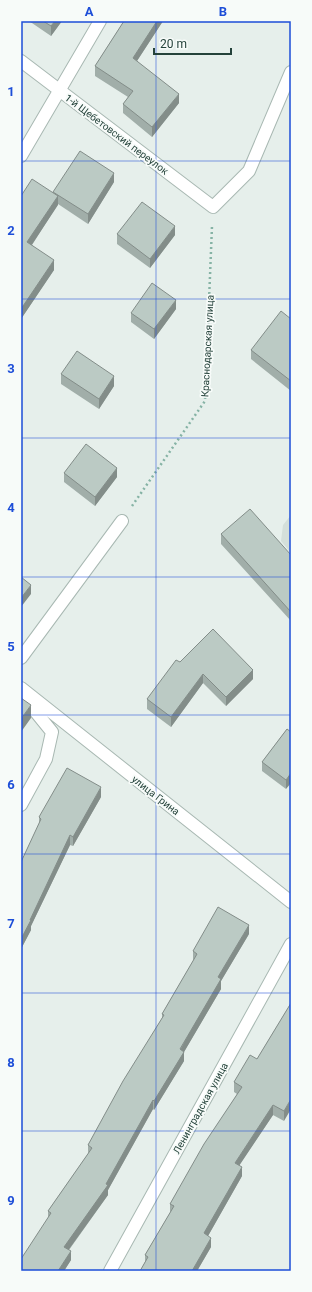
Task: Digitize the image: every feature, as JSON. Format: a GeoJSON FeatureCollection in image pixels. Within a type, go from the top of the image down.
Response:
{"type":"FeatureCollection","features":[{"type":"Feature","properties":{"kind":"street"},"geometry":{"type":"LineString","coordinates":[[21,156],[100,21]]}},
{"type":"Feature","properties":{"kind":"street","name":"1-й Щебетовский переулок"},"geometry":{"type":"LineString","coordinates":[[21,61],[213,207]]}},
{"type":"Feature","properties":{"kind":"street"},"geometry":{"type":"LineString","coordinates":[[213,207],[248,171],[291,72]]}},
{"type":"Feature","properties":{"kind":"street"},"geometry":{"type":"LineString","coordinates":[[21,658],[122,521]]}},
{"type":"Feature","properties":{"kind":"street","name":"улица Грина"},"geometry":{"type":"LineString","coordinates":[[21,688],[291,902]]}},
{"type":"Feature","properties":{"kind":"street"},"geometry":{"type":"LineString","coordinates":[[21,694],[52,732],[46,759],[21,805]]}},
{"type":"Feature","properties":{"kind":"street","name":"Ленинградская улица"},"geometry":{"type":"LineString","coordinates":[[110,1271],[291,944]]}},
{"type":"Feature","properties":{"kind":"path","name":"Краснодарская улица"},"geometry":{"type":"LineString","coordinates":[[122,521],[205,401],[213,207]]}},
{"type":"Feature","properties":{"kind":"shaded area"},"geometry":{"type":"Polygon","coordinates":[[[291,515],[291,553],[281,541],[283,525],[291,515]]]}},
{"type":"Feature","properties":{"kind":"building"},"geometry":{"type":"Polygon","coordinates":[[[43,21],[55,21],[51,26],[43,21]]]}},
{"type":"Feature","properties":{"kind":"building"},"geometry":{"type":"Polygon","coordinates":[[[124,21],[157,21],[133,58],[179,94],[152,127],[123,104],[133,91],[95,66],[124,21]]]}},
{"type":"Feature","properties":{"kind":"building"},"geometry":{"type":"Polygon","coordinates":[[[80,151],[114,173],[88,214],[53,192],[80,151]]]}},
{"type":"Feature","properties":{"kind":"building"},"geometry":{"type":"Polygon","coordinates":[[[32,179],[58,196],[27,242],[54,260],[21,309],[21,196],[32,179]]]}},
{"type":"Feature","properties":{"kind":"building"},"geometry":{"type":"Polygon","coordinates":[[[142,202],[175,226],[150,259],[117,234],[142,202]]]}},
{"type":"Feature","properties":{"kind":"building"},"geometry":{"type":"Polygon","coordinates":[[[152,283],[176,300],[154,329],[131,313],[152,283]]]}},
{"type":"Feature","properties":{"kind":"building"},"geometry":{"type":"Polygon","coordinates":[[[281,311],[291,319],[291,381],[251,350],[281,311]]]}},
{"type":"Feature","properties":{"kind":"building"},"geometry":{"type":"Polygon","coordinates":[[[77,351],[114,376],[99,399],[61,374],[77,351]]]}},
{"type":"Feature","properties":{"kind":"building"},"geometry":{"type":"Polygon","coordinates":[[[86,444],[117,468],[95,497],[64,473],[86,444]]]}},
{"type":"Feature","properties":{"kind":"building"},"geometry":{"type":"Polygon","coordinates":[[[250,509],[291,555],[291,612],[221,534],[250,509]]]}},
{"type":"Feature","properties":{"kind":"building"},"geometry":{"type":"Polygon","coordinates":[[[21,577],[31,585],[21,598],[21,577]]]}},
{"type":"Feature","properties":{"kind":"building"},"geometry":{"type":"Polygon","coordinates":[[[213,629],[253,670],[226,697],[203,674],[171,717],[147,699],[176,660],[180,662],[213,629]]]}},
{"type":"Feature","properties":{"kind":"building"},"geometry":{"type":"Polygon","coordinates":[[[21,698],[31,705],[21,719],[21,698]]]}},
{"type":"Feature","properties":{"kind":"building"},"geometry":{"type":"Polygon","coordinates":[[[287,729],[291,732],[291,773],[286,780],[262,762],[287,729]]]}},
{"type":"Feature","properties":{"kind":"building"},"geometry":{"type":"Polygon","coordinates":[[[67,768],[101,787],[73,837],[70,835],[21,939],[21,862],[41,819],[39,817],[67,768]]]}},
{"type":"Feature","properties":{"kind":"building"},"geometry":{"type":"Polygon","coordinates":[[[218,907],[249,925],[218,977],[221,979],[180,1049],[184,1052],[154,1101],[153,1100],[106,1184],[108,1185],[64,1247],[71,1251],[58,1271],[21,1271],[21,1259],[51,1213],[48,1211],[92,1148],[88,1145],[123,1081],[164,1015],[162,1014],[197,954],[193,951],[218,907]]]}},
{"type":"Feature","properties":{"kind":"building"},"geometry":{"type":"Polygon","coordinates":[[[291,1003],[291,1099],[284,1111],[273,1105],[235,1163],[242,1167],[204,1233],[211,1238],[192,1271],[140,1271],[148,1257],[145,1255],[174,1206],[170,1204],[204,1144],[242,1087],[234,1082],[250,1055],[257,1059],[291,1003]]]}}]}
